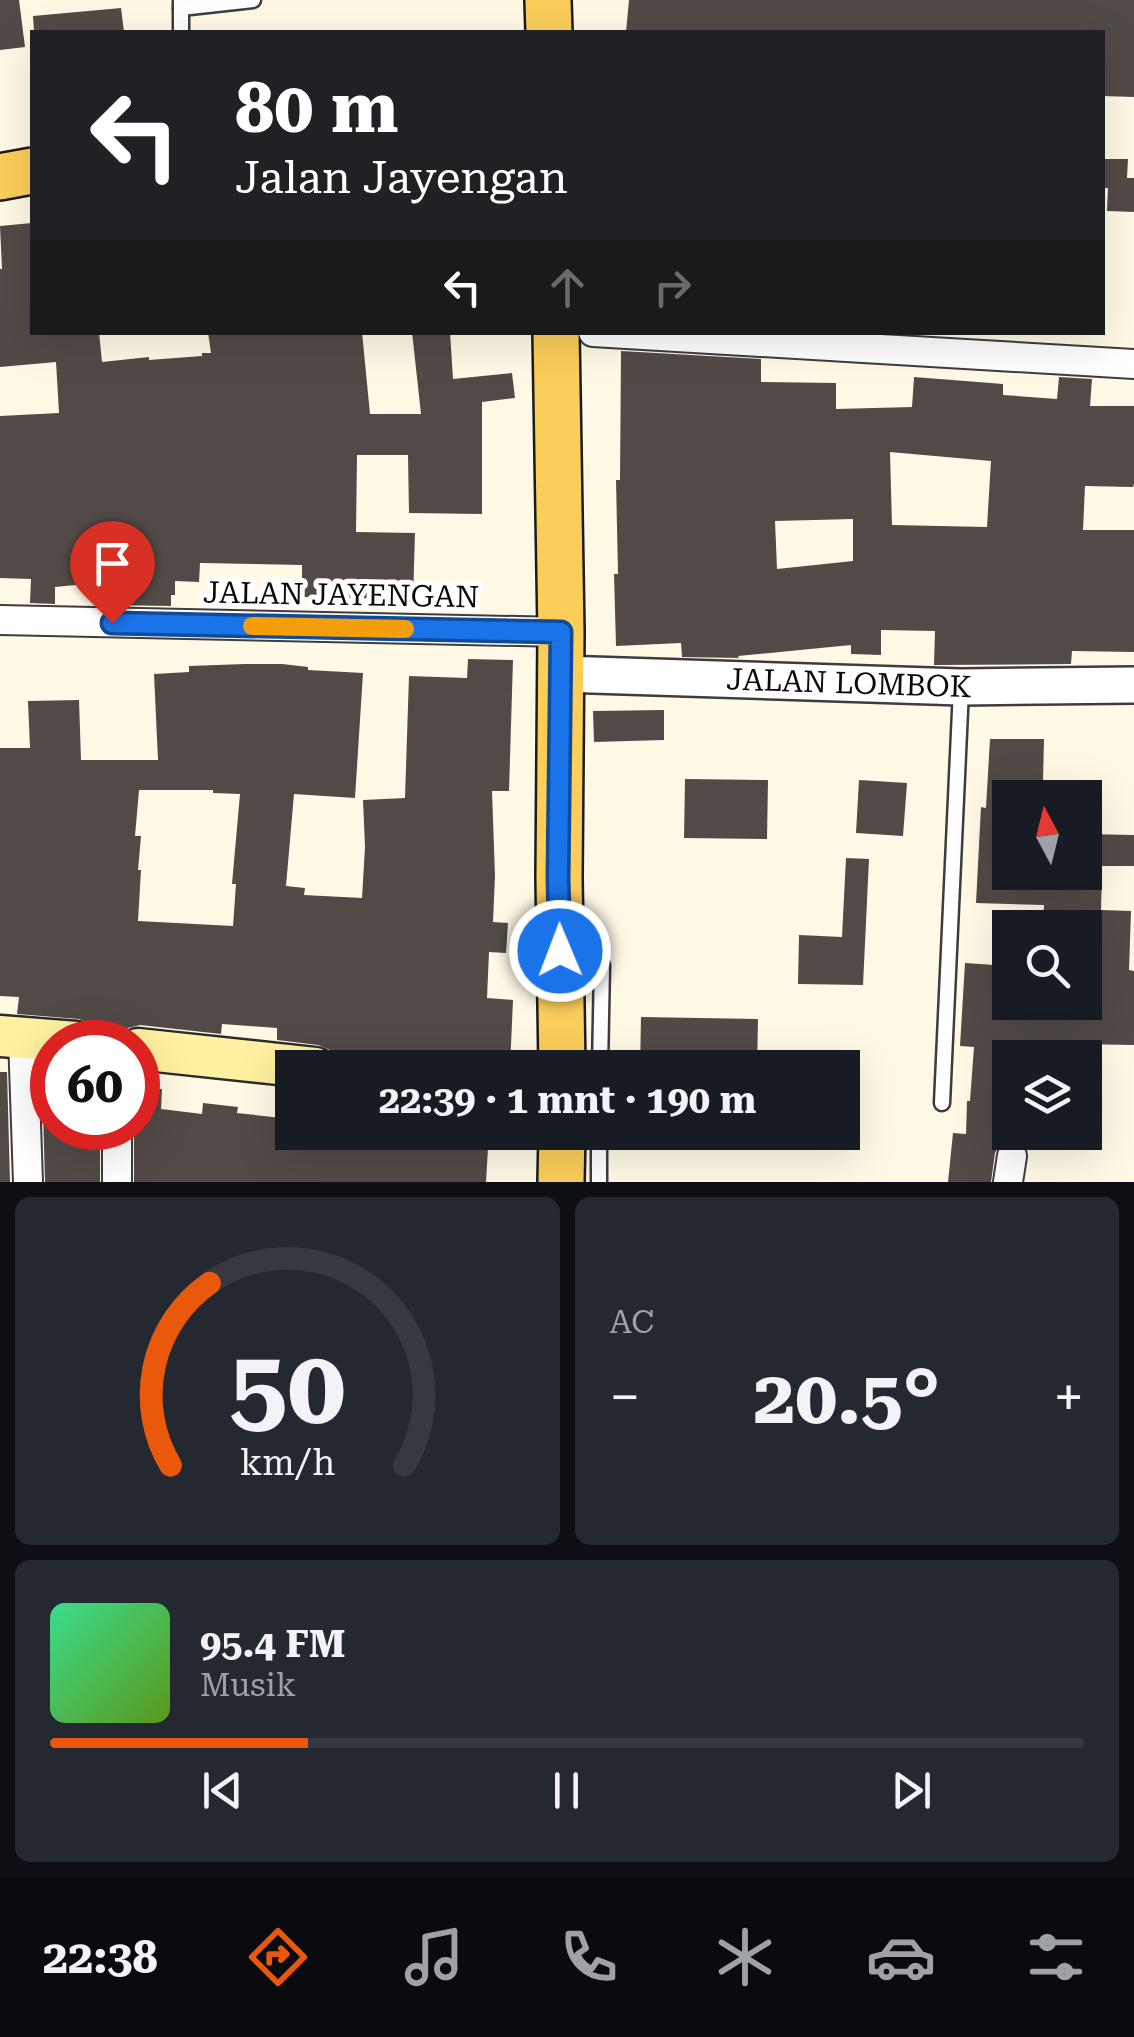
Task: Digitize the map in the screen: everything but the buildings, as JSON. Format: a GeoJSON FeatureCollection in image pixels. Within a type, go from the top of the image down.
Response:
{"type":"FeatureCollection","features":[{"type":"Feature","properties":{"kind":"main road"},"geometry":{"type":"LineString","coordinates":[[548,0],[549,30]]}},
{"type":"Feature","properties":{"kind":"main road"},"geometry":{"type":"LineString","coordinates":[[0,177],[30,171]]}},
{"type":"Feature","properties":{"kind":"main road"},"geometry":{"type":"LineString","coordinates":[[556,335],[562,1050]]}},
{"type":"Feature","properties":{"kind":"main road"},"geometry":{"type":"LineString","coordinates":[[160,1051],[275,1064]]}},
{"type":"Feature","properties":{"kind":"main road"},"geometry":{"type":"LineString","coordinates":[[561,1182],[562,1150]]}},
{"type":"Feature","properties":{"kind":"street"},"geometry":{"type":"LineString","coordinates":[[644,335],[1134,364]]}},
{"type":"Feature","properties":{"kind":"street","name":"JALAN JAYENGAN"},"geometry":{"type":"LineString","coordinates":[[0,620],[561,653]]}},
{"type":"Feature","properties":{"kind":"street","name":"JALAN LOMBOK"},"geometry":{"type":"LineString","coordinates":[[561,653],[961,687],[1134,685]]}},
{"type":"Feature","properties":{"kind":"street"},"geometry":{"type":"LineString","coordinates":[[12,1036],[28,1182]]}},
{"type":"Feature","properties":{"kind":"street"},"geometry":{"type":"LineString","coordinates":[[118,1150],[118,1182]]}},
{"type":"Feature","properties":{"kind":"lane"},"geometry":{"type":"LineString","coordinates":[[181,30],[181,4],[253,0]]}},
{"type":"Feature","properties":{"kind":"lane"},"geometry":{"type":"LineString","coordinates":[[942,1103],[961,687]]}},
{"type":"Feature","properties":{"kind":"lane"},"geometry":{"type":"LineString","coordinates":[[560,951],[590,950],[602,965],[600,1050]]}},
{"type":"Feature","properties":{"kind":"lane"},"geometry":{"type":"LineString","coordinates":[[599,1182],[600,1150]]}},
{"type":"Feature","properties":{"kind":"slow traffic"},"geometry":{"type":"LineString","coordinates":[[252,626],[405,629]]}},
{"type":"Feature","properties":{"kind":"route"},"geometry":{"type":"LineString","coordinates":[[112,623],[561,632],[560,951]]}}]}
